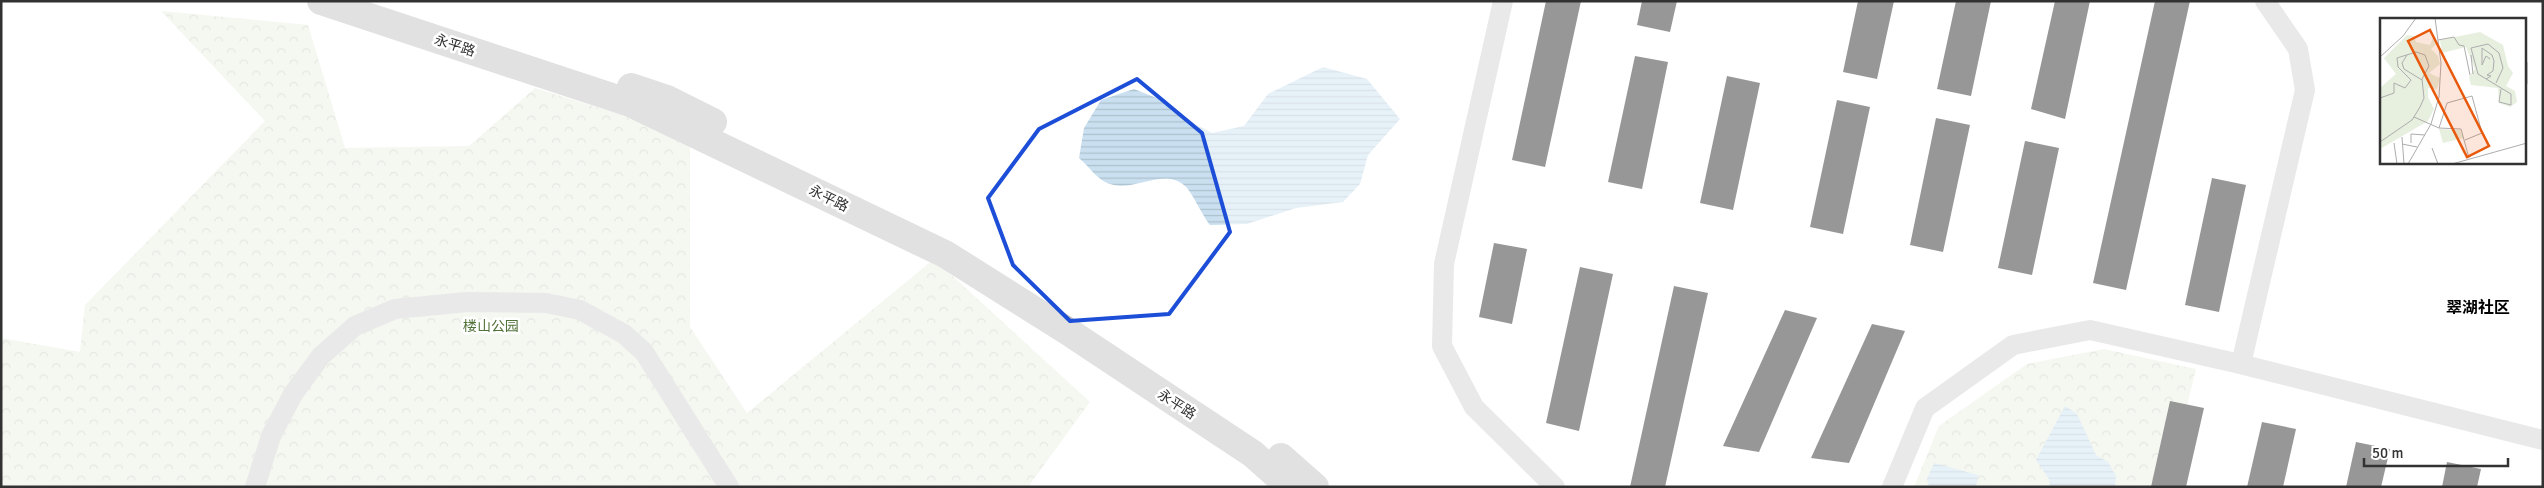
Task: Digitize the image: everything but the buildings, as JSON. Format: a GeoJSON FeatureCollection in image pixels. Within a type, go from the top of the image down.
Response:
{"type":"FeatureCollection","features":[{"type":"Feature","properties":{"kind":"main road","name":"永平路"},"geometry":{"type":"LineString","coordinates":[[321,1],[630,103],[945,254],[1072,334],[1252,454],[1290,487]]}},
{"type":"Feature","properties":{"kind":"main road","name":"永平路"},"geometry":{"type":"LineString","coordinates":[[373,1],[667,99],[953,240],[1080,320],[1262,440],[1315,487]]}},
{"type":"Feature","properties":{"kind":"street"},"geometry":{"type":"LineString","coordinates":[[1504,1],[1444,264],[1442,346],[1474,407],[1555,487]]}},
{"type":"Feature","properties":{"kind":"street"},"geometry":{"type":"LineString","coordinates":[[2241,364],[2305,90],[2298,49],[2265,1]]}},
{"type":"Feature","properties":{"kind":"street"},"geometry":{"type":"LineString","coordinates":[[254,487],[271,436],[293,394],[321,356],[355,326],[395,309],[467,302],[546,303],[580,310],[624,334],[644,352],[729,487]]}},
{"type":"Feature","properties":{"kind":"street"},"geometry":{"type":"LineString","coordinates":[[1892,487],[1925,408],[2013,345],[2090,330],[2241,364],[2543,440]]}},
{"type":"Feature","properties":{"kind":"highlighted area"},"geometry":{"type":"Polygon","coordinates":[[[1137,79],[1202,133],[1230,232],[1169,314],[1070,321],[1013,265],[988,198],[1039,129],[1137,79]]]}},
{"type":"Feature","properties":{"kind":"green space","name":"楼山公园"},"geometry":{"type":"Polygon","coordinates":[[[161,11],[308,25],[345,148],[469,146],[535,88],[690,136],[690,327],[747,413],[934,259],[1090,402],[1028,487],[1,487],[1,338],[80,352],[85,305],[265,121],[161,11]]]}},
{"type":"Feature","properties":{"kind":"green space"},"geometry":{"type":"Polygon","coordinates":[[[2104,349],[2196,369],[2167,487],[1914,487],[1939,426],[2027,364],[2104,349]]]}},
{"type":"Feature","properties":{"kind":"water"},"geometry":{"type":"Polygon","coordinates":[[[1323,67],[1367,79],[1400,119],[1368,155],[1360,184],[1343,202],[1296,208],[1247,224],[1210,225],[1188,189],[1177,181],[1160,179],[1132,185],[1114,185],[1099,178],[1079,158],[1084,128],[1101,100],[1134,89],[1167,102],[1179,116],[1212,133],[1244,126],[1268,94],[1323,67]]]}},
{"type":"Feature","properties":{"kind":"water"},"geometry":{"type":"Polygon","coordinates":[[[2065,406],[2077,414],[2096,455],[2108,462],[2116,476],[2115,487],[2050,487],[2049,479],[2036,460],[2065,406]]]}},
{"type":"Feature","properties":{"kind":"water"},"geometry":{"type":"Polygon","coordinates":[[[1934,463],[1978,475],[1976,487],[1929,487],[1927,479],[1934,463]]]}},
{"type":"Feature","properties":{"kind":"district","name":"翠湖社区"},"geometry":{"type":"Point","coordinates":[2478,307]}}]}
